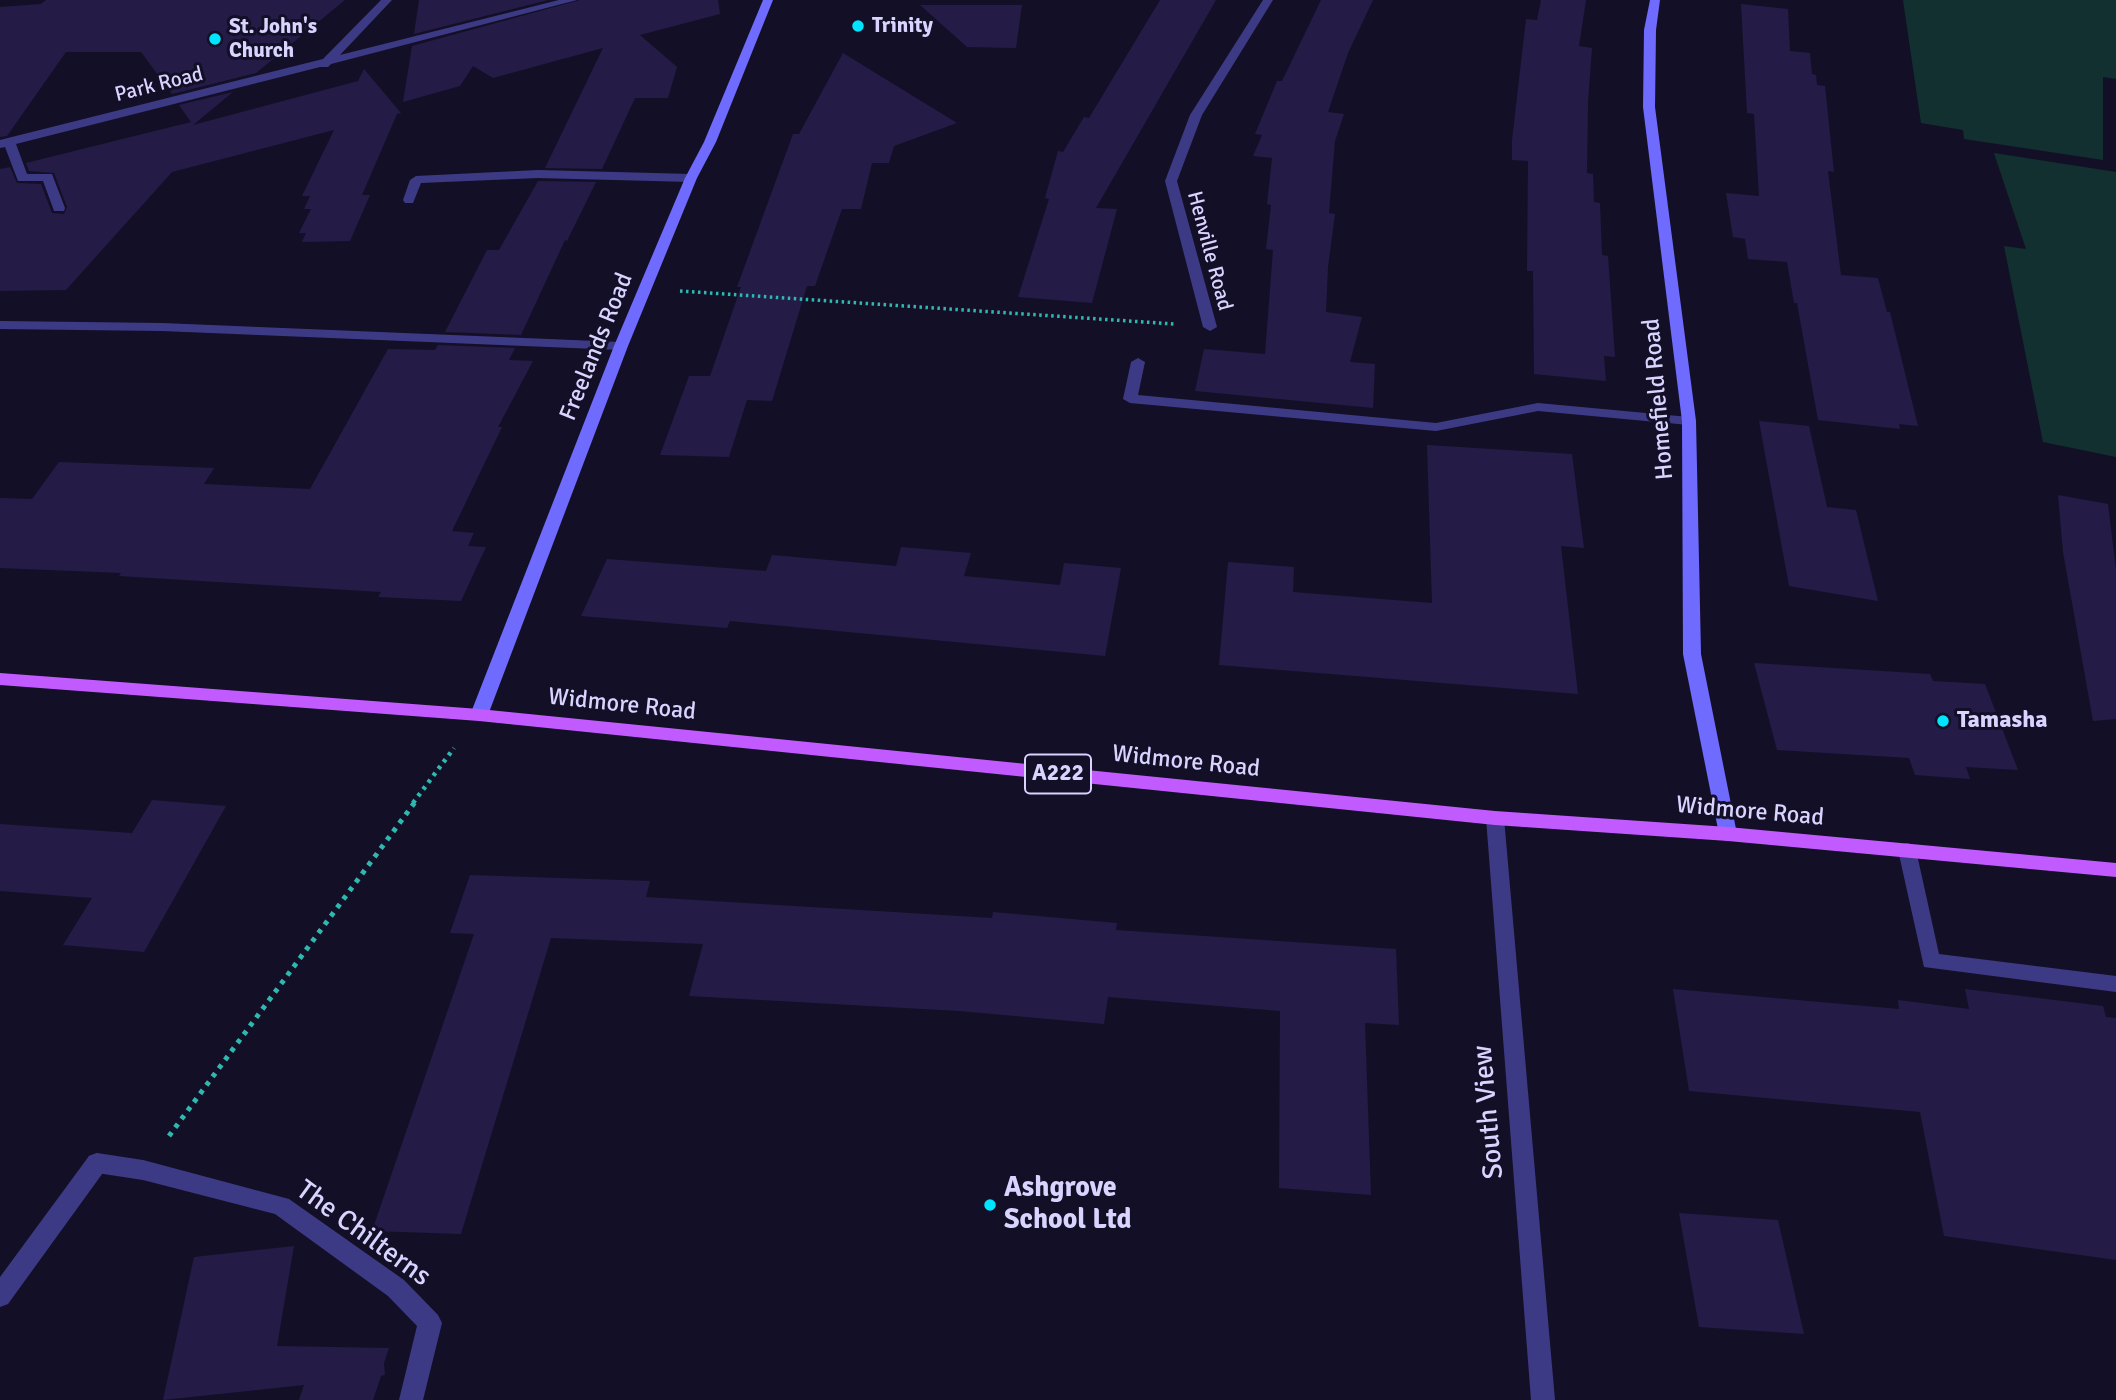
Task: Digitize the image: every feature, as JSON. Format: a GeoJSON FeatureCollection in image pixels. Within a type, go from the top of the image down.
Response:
{"type":"FeatureCollection","features":[{"type":"Feature","properties":{"kind":"main road","name":"Widmore Road"},"geometry":{"type":"LineString","coordinates":[[0,679],[479,715],[1495,818],[1728,834],[2116,870]]}},
{"type":"Feature","properties":{"kind":"street"},"geometry":{"type":"LineString","coordinates":[[324,65],[387,0]]}},
{"type":"Feature","properties":{"kind":"street","name":"Park Road"},"geometry":{"type":"LineString","coordinates":[[5,143],[324,65],[572,0]]}},
{"type":"Feature","properties":{"kind":"street","name":"Freelands Road"},"geometry":{"type":"LineString","coordinates":[[479,715],[621,346],[691,178],[710,142],[768,0]]}},
{"type":"Feature","properties":{"kind":"street","name":"Henville Road"},"geometry":{"type":"LineString","coordinates":[[1210,327],[1171,181],[1196,114],[1268,0]]}},
{"type":"Feature","properties":{"kind":"street","name":"Homefield Road"},"geometry":{"type":"LineString","coordinates":[[1656,0],[1650,30],[1649,107],[1689,421],[1692,654],[1728,834]]}},
{"type":"Feature","properties":{"kind":"street"},"geometry":{"type":"LineString","coordinates":[[5,143],[22,178],[48,177],[59,208]]}},
{"type":"Feature","properties":{"kind":"street"},"geometry":{"type":"LineString","coordinates":[[409,200],[416,180],[538,174],[691,178]]}},
{"type":"Feature","properties":{"kind":"street"},"geometry":{"type":"LineString","coordinates":[[0,326],[162,327],[621,346]]}},
{"type":"Feature","properties":{"kind":"street"},"geometry":{"type":"LineString","coordinates":[[1138,362],[1130,399],[1436,426],[1538,407],[1689,421]]}},
{"type":"Feature","properties":{"kind":"street","name":"South View"},"geometry":{"type":"LineString","coordinates":[[1495,818],[1543,1400]]}},
{"type":"Feature","properties":{"kind":"street"},"geometry":{"type":"LineString","coordinates":[[1907,850],[1931,961],[2116,984]]}},
{"type":"Feature","properties":{"kind":"street","name":"The Chilterns"},"geometry":{"type":"LineString","coordinates":[[0,1296],[97,1163],[144,1170],[281,1206],[396,1288],[430,1323],[411,1400]]}},
{"type":"Feature","properties":{"kind":"path"},"geometry":{"type":"LineString","coordinates":[[645,289],[1210,327]]}},
{"type":"Feature","properties":{"kind":"path"},"geometry":{"type":"LineString","coordinates":[[144,1170],[479,715]]}},
{"type":"Feature","properties":{"kind":"green space"},"geometry":{"type":"Polygon","coordinates":[[[1903,0],[2116,0],[2116,79],[2103,77],[2103,160],[1964,139],[1963,130],[1921,123],[1903,0]]]}},
{"type":"Feature","properties":{"kind":"green space"},"geometry":{"type":"Polygon","coordinates":[[[1994,153],[2116,172],[2116,457],[2043,442],[2004,246],[2026,249],[1994,153]]]}},
{"type":"Feature","properties":{"kind":"building"},"geometry":{"type":"Polygon","coordinates":[[[46,0],[345,0],[256,73],[172,94],[141,52],[66,52],[7,136],[0,137],[0,7],[41,4],[46,0]]]}},
{"type":"Feature","properties":{"kind":"building"},"geometry":{"type":"Polygon","coordinates":[[[419,0],[548,0],[414,34],[419,0]]]}},
{"type":"Feature","properties":{"kind":"building"},"geometry":{"type":"Polygon","coordinates":[[[580,0],[718,0],[720,14],[640,35],[677,67],[668,98],[635,98],[602,169],[545,168],[603,48],[493,78],[473,66],[460,86],[403,102],[412,46],[580,0]]]}},
{"type":"Feature","properties":{"kind":"building"},"geometry":{"type":"Polygon","coordinates":[[[1160,0],[1216,0],[1096,208],[1117,209],[1092,303],[1018,297],[1049,199],[1045,198],[1058,151],[1063,152],[1084,117],[1089,118],[1160,0]]]}},
{"type":"Feature","properties":{"kind":"building"},"geometry":{"type":"Polygon","coordinates":[[[1321,0],[1373,0],[1348,53],[1328,112],[1344,114],[1335,141],[1329,213],[1335,214],[1328,267],[1326,312],[1362,317],[1350,362],[1375,364],[1373,408],[1195,391],[1204,349],[1265,354],[1273,250],[1266,249],[1272,158],[1253,156],[1262,135],[1255,134],[1277,81],[1282,81],[1321,0]]]}},
{"type":"Feature","properties":{"kind":"building"},"geometry":{"type":"Polygon","coordinates":[[[1541,0],[1586,0],[1579,46],[1592,48],[1587,173],[1593,174],[1594,202],[1600,203],[1602,255],[1608,256],[1615,357],[1604,356],[1606,381],[1534,374],[1533,271],[1527,271],[1528,161],[1512,160],[1512,140],[1526,19],[1537,20],[1541,0]]]}},
{"type":"Feature","properties":{"kind":"building"},"geometry":{"type":"Polygon","coordinates":[[[1741,4],[1788,9],[1790,51],[1810,53],[1812,74],[1816,75],[1817,85],[1825,86],[1834,172],[1828,171],[1841,275],[1878,278],[1887,312],[1890,312],[1918,426],[1899,424],[1900,429],[1818,420],[1787,262],[1748,259],[1745,239],[1733,237],[1726,193],[1759,196],[1754,114],[1747,113],[1741,4]]]}},
{"type":"Feature","properties":{"kind":"building"},"geometry":{"type":"Polygon","coordinates":[[[920,5],[1022,5],[1016,48],[967,47],[920,5]]]}},
{"type":"Feature","properties":{"kind":"building"},"geometry":{"type":"Polygon","coordinates":[[[843,53],[957,123],[894,146],[889,163],[872,163],[861,209],[842,209],[815,286],[807,286],[772,401],[747,400],[729,457],[660,455],[689,376],[710,376],[741,287],[737,287],[793,134],[799,134],[843,53]]]}},
{"type":"Feature","properties":{"kind":"building"},"geometry":{"type":"Polygon","coordinates":[[[364,69],[401,113],[397,114],[362,195],[370,195],[350,241],[302,242],[306,233],[299,233],[311,209],[304,209],[310,196],[302,196],[334,130],[172,172],[66,290],[0,291],[0,169],[10,167],[17,183],[41,184],[52,213],[64,214],[67,207],[54,173],[29,171],[26,163],[191,122],[179,105],[233,92],[193,125],[358,81],[364,69]]]}},
{"type":"Feature","properties":{"kind":"building"},"geometry":{"type":"Polygon","coordinates":[[[538,181],[596,182],[567,241],[565,240],[521,335],[445,332],[487,250],[499,250],[538,181]]]}},
{"type":"Feature","properties":{"kind":"building"},"geometry":{"type":"Polygon","coordinates":[[[438,345],[515,348],[509,360],[533,361],[498,427],[502,427],[452,531],[474,533],[468,546],[486,547],[461,601],[378,597],[381,592],[119,576],[121,573],[0,568],[0,498],[32,499],[59,462],[214,468],[204,484],[310,489],[388,349],[435,350],[438,345]]]}},
{"type":"Feature","properties":{"kind":"building"},"geometry":{"type":"Polygon","coordinates":[[[1759,421],[1809,426],[1827,507],[1856,510],[1878,601],[1789,586],[1759,421]]]}},
{"type":"Feature","properties":{"kind":"building"},"geometry":{"type":"Polygon","coordinates":[[[1427,445],[1572,454],[1584,548],[1561,546],[1578,694],[1219,665],[1228,562],[1294,567],[1293,592],[1432,603],[1427,445]]]}},
{"type":"Feature","properties":{"kind":"building"},"geometry":{"type":"Polygon","coordinates":[[[2058,495],[2108,504],[2116,570],[2116,719],[2093,721],[2063,552],[2058,495]]]}},
{"type":"Feature","properties":{"kind":"building"},"geometry":{"type":"Polygon","coordinates":[[[901,547],[971,553],[964,576],[1060,585],[1064,563],[1121,568],[1105,656],[730,621],[727,628],[581,616],[607,559],[766,571],[772,555],[896,566],[901,547]]]}},
{"type":"Feature","properties":{"kind":"building"},"geometry":{"type":"Polygon","coordinates":[[[1754,663],[1930,674],[1933,681],[1985,684],[2018,770],[1966,767],[1970,779],[1915,775],[1909,758],[1777,750],[1754,663]]]}},
{"type":"Feature","properties":{"kind":"building"},"geometry":{"type":"Polygon","coordinates":[[[152,800],[226,806],[144,952],[63,945],[92,898],[0,891],[0,824],[132,833],[152,800]]]}},
{"type":"Feature","properties":{"kind":"building"},"geometry":{"type":"Polygon","coordinates":[[[470,875],[650,881],[646,897],[992,918],[993,912],[1117,923],[1116,930],[1396,949],[1399,1025],[1365,1023],[1371,1195],[1279,1188],[1280,1011],[1108,997],[1104,1024],[959,1011],[689,996],[703,944],[551,938],[461,1234],[372,1231],[474,934],[450,933],[470,875]]]}},
{"type":"Feature","properties":{"kind":"building"},"geometry":{"type":"Polygon","coordinates":[[[1673,989],[1899,1009],[1898,1000],[1969,1009],[1965,989],[2103,1006],[2106,1017],[2116,1018],[2116,1260],[1944,1236],[1920,1112],[1689,1091],[1673,989]]]}},
{"type":"Feature","properties":{"kind":"building"},"geometry":{"type":"Polygon","coordinates":[[[1679,1213],[1778,1220],[1804,1334],[1699,1327],[1679,1213]]]}},
{"type":"Feature","properties":{"kind":"building"},"geometry":{"type":"Polygon","coordinates":[[[294,1246],[277,1346],[389,1348],[384,1363],[385,1375],[381,1376],[373,1400],[299,1400],[304,1385],[163,1400],[194,1257],[294,1246]]]}},
{"type":"Feature","properties":{"kind":"place","name":"Trinity"},"geometry":{"type":"Point","coordinates":[858,26]}},
{"type":"Feature","properties":{"kind":"place","name":"St. John's Church"},"geometry":{"type":"Point","coordinates":[215,39]}},
{"type":"Feature","properties":{"kind":"place","name":"Tamasha"},"geometry":{"type":"Point","coordinates":[1943,721]}},
{"type":"Feature","properties":{"kind":"place","name":"Ashgrove School Ltd"},"geometry":{"type":"Point","coordinates":[990,1205]}}]}
